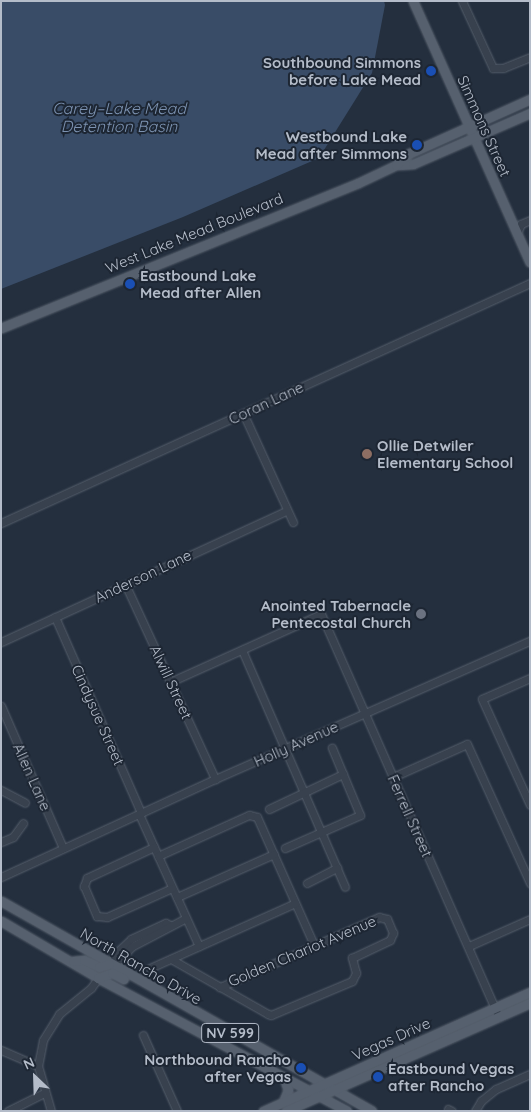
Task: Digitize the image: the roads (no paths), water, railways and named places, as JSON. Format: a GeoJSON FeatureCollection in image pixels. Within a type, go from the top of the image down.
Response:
{"type":"FeatureCollection","features":[{"type":"Feature","properties":{"kind":"main road","name":"Simmons Street"},"geometry":{"type":"LineString","coordinates":[[413,1],[530,262]]}},
{"type":"Feature","properties":{"kind":"main road","name":"West Lake Mead Boulevard"},"geometry":{"type":"LineString","coordinates":[[1,328],[396,165],[410,153],[530,99]]}},
{"type":"Feature","properties":{"kind":"main road","name":"West Lake Mead Boulevard"},"geometry":{"type":"LineString","coordinates":[[396,165],[413,164],[530,113]]}},
{"type":"Feature","properties":{"kind":"main road","name":"North Rancho Drive"},"geometry":{"type":"LineString","coordinates":[[1,901],[112,961],[136,979],[372,1111]]}},
{"type":"Feature","properties":{"kind":"main road","name":"North Rancho Drive"},"geometry":{"type":"LineString","coordinates":[[1,921],[74,961],[98,978],[346,1111]]}},
{"type":"Feature","properties":{"kind":"main road"},"geometry":{"type":"LineString","coordinates":[[74,961],[84,960],[99,967],[112,961]]}},
{"type":"Feature","properties":{"kind":"main road"},"geometry":{"type":"LineString","coordinates":[[98,978],[109,972],[127,980],[136,979]]}},
{"type":"Feature","properties":{"kind":"main road","name":"Vegas Drive"},"geometry":{"type":"LineString","coordinates":[[285,1106],[309,1090],[324,1083],[530,992]]}},
{"type":"Feature","properties":{"kind":"main road","name":"Vegas Drive"},"geometry":{"type":"LineString","coordinates":[[263,1111],[320,1096],[530,1003]]}},
{"type":"Feature","properties":{"kind":"main road"},"geometry":{"type":"LineString","coordinates":[[284,1078],[288,1090],[285,1106]]}},
{"type":"Feature","properties":{"kind":"main road"},"geometry":{"type":"LineString","coordinates":[[357,1102],[352,1091],[359,1079]]}},
{"type":"Feature","properties":{"kind":"street"},"geometry":{"type":"LineString","coordinates":[[462,1],[495,69],[530,57]]}},
{"type":"Feature","properties":{"kind":"street"},"geometry":{"type":"LineString","coordinates":[[517,233],[522,224],[530,220]]}},
{"type":"Feature","properties":{"kind":"street","name":"Coran Lane"},"geometry":{"type":"LineString","coordinates":[[1,523],[530,283]]}},
{"type":"Feature","properties":{"kind":"street"},"geometry":{"type":"LineString","coordinates":[[243,414],[286,511],[293,522]]}},
{"type":"Feature","properties":{"kind":"street","name":"Anderson Lane"},"geometry":{"type":"LineString","coordinates":[[1,642],[286,511]]}},
{"type":"Feature","properties":{"kind":"street","name":"Alwill Street"},"geometry":{"type":"LineString","coordinates":[[126,586],[172,681],[215,778]]}},
{"type":"Feature","properties":{"kind":"street","name":"Ferrell Street"},"geometry":{"type":"LineString","coordinates":[[242,650],[321,614],[499,1017]]}},
{"type":"Feature","properties":{"kind":"street","name":"Cindysue Street"},"geometry":{"type":"LineString","coordinates":[[55,617],[154,847],[199,946]]}},
{"type":"Feature","properties":{"kind":"street","name":"Holly Avenue"},"geometry":{"type":"LineString","coordinates":[[1,876],[215,778],[284,750],[530,642]]}},
{"type":"Feature","properties":{"kind":"street"},"geometry":{"type":"LineString","coordinates":[[172,681],[242,650],[345,887]]}},
{"type":"Feature","properties":{"kind":"street"},"geometry":{"type":"LineString","coordinates":[[530,678],[482,699],[530,805]]}},
{"type":"Feature","properties":{"kind":"street","name":"Allen Lane"},"geometry":{"type":"LineString","coordinates":[[1,706],[63,848]]}},
{"type":"Feature","properties":{"kind":"street"},"geometry":{"type":"LineString","coordinates":[[393,777],[467,744],[530,883]]}},
{"type":"Feature","properties":{"kind":"street"},"geometry":{"type":"LineString","coordinates":[[286,848],[360,815],[332,748]]}},
{"type":"Feature","properties":{"kind":"street"},"geometry":{"type":"LineString","coordinates":[[269,809],[343,774]]}},
{"type":"Feature","properties":{"kind":"street"},"geometry":{"type":"LineString","coordinates":[[1,790],[25,803]]}},
{"type":"Feature","properties":{"kind":"street"},"geometry":{"type":"LineString","coordinates":[[158,856],[254,815],[257,817],[314,945]]}},
{"type":"Feature","properties":{"kind":"street"},"geometry":{"type":"LineString","coordinates":[[1,842],[13,837],[23,824]]}},
{"type":"Feature","properties":{"kind":"street"},"geometry":{"type":"LineString","coordinates":[[154,847],[85,881],[97,916],[102,918],[172,888]]}},
{"type":"Feature","properties":{"kind":"street"},"geometry":{"type":"LineString","coordinates":[[177,897],[274,854]]}},
{"type":"Feature","properties":{"kind":"street"},"geometry":{"type":"LineString","coordinates":[[307,883],[337,868]]}},
{"type":"Feature","properties":{"kind":"street"},"geometry":{"type":"LineString","coordinates":[[150,968],[295,903]]}},
{"type":"Feature","properties":{"kind":"street","name":"Golden Chariot Avenue"},"geometry":{"type":"LineString","coordinates":[[384,917],[393,937],[352,958],[355,977],[272,1015],[220,987],[314,945],[384,917]]}},
{"type":"Feature","properties":{"kind":"street"},"geometry":{"type":"LineString","coordinates":[[112,961],[120,959],[131,947],[169,929],[170,925],[186,918]]}},
{"type":"Feature","properties":{"kind":"street"},"geometry":{"type":"LineString","coordinates":[[469,946],[530,920]]}},
{"type":"Feature","properties":{"kind":"street"},"geometry":{"type":"LineString","coordinates":[[171,959],[220,987]]}},
{"type":"Feature","properties":{"kind":"street"},"geometry":{"type":"LineString","coordinates":[[52,1111],[44,1093],[38,1066],[43,1040],[52,1023],[98,978]]}},
{"type":"Feature","properties":{"kind":"street"},"geometry":{"type":"LineString","coordinates":[[143,1036],[177,1111]]}},
{"type":"Feature","properties":{"kind":"street"},"geometry":{"type":"LineString","coordinates":[[1,1050],[38,1066]]}},
{"type":"Feature","properties":{"kind":"street"},"geometry":{"type":"LineString","coordinates":[[475,1111],[481,1101],[496,1089],[530,1074]]}},
{"type":"Feature","properties":{"kind":"street"},"geometry":{"type":"LineString","coordinates":[[8,1111],[44,1093]]}},
{"type":"Feature","properties":{"kind":"water","name":"Carey–Lake Mead Detention Basin"},"geometry":{"type":"Polygon","coordinates":[[[1,1],[384,1],[385,5],[372,73],[319,158],[183,217],[1,289],[1,1]]]}},
{"type":"Feature","properties":{"kind":"place","name":"Southbound Simmons before Lake Mead"},"geometry":{"type":"Point","coordinates":[431,71]}},
{"type":"Feature","properties":{"kind":"place","name":"Westbound Lake Mead after Simmons"},"geometry":{"type":"Point","coordinates":[417,145]}},
{"type":"Feature","properties":{"kind":"place","name":"Eastbound Lake Mead after Allen"},"geometry":{"type":"Point","coordinates":[130,284]}},
{"type":"Feature","properties":{"kind":"place","name":"Ollie Detwiler Elementary School"},"geometry":{"type":"Point","coordinates":[367,454]}},
{"type":"Feature","properties":{"kind":"place","name":"Anointed Tabernacle Pentecostal Church"},"geometry":{"type":"Point","coordinates":[421,614]}},
{"type":"Feature","properties":{"kind":"place","name":"Northbound Rancho after Vegas"},"geometry":{"type":"Point","coordinates":[301,1068]}},
{"type":"Feature","properties":{"kind":"place","name":"Eastbound Vegas after Rancho"},"geometry":{"type":"Point","coordinates":[378,1077]}}]}
